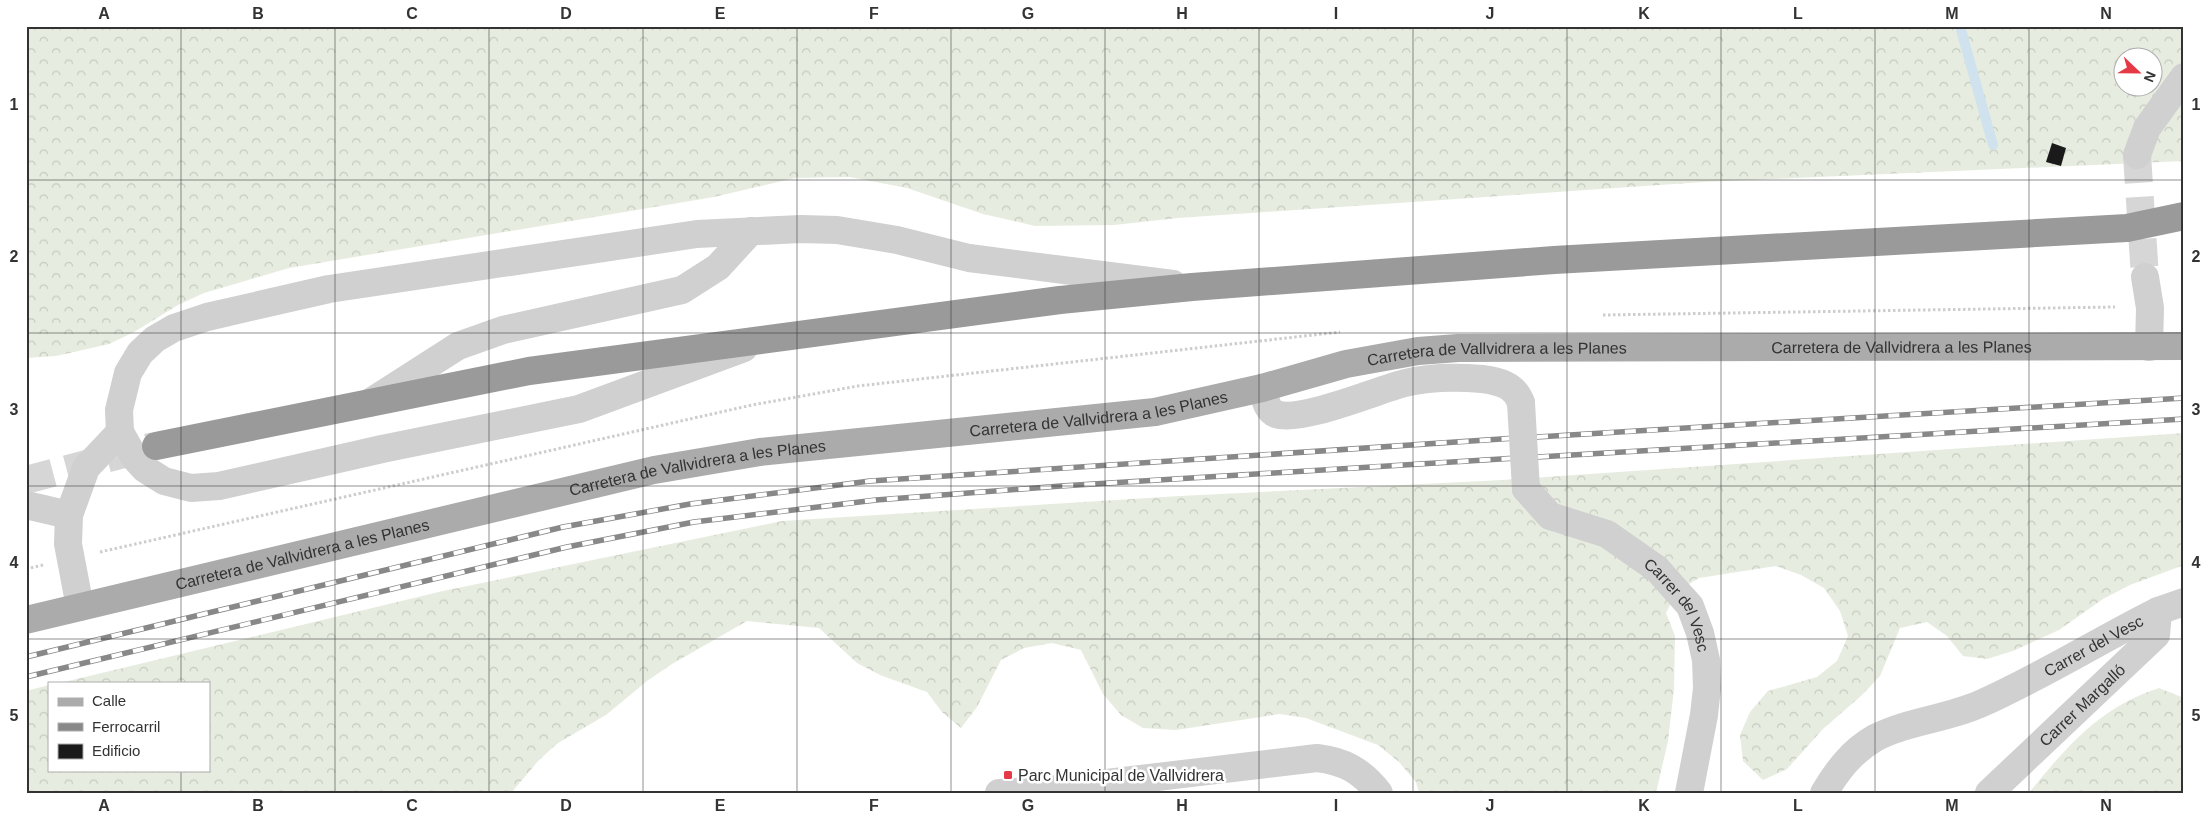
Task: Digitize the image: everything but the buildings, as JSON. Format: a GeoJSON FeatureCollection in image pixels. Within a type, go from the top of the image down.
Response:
{"type":"FeatureCollection","features":[{"type":"Feature","properties":{"kind":"highway"},"geometry":{"type":"LineString","coordinates":[[156,446],[529,371],[1060,300],[1192,287],[1554,260],[2126,228],[2184,216]]}},
{"type":"Feature","properties":{"kind":"highway"},"geometry":{"type":"LineString","coordinates":[[2126,228],[2184,236]]}},
{"type":"Feature","properties":{"kind":"main road","name":"Carretera de Vallvidrera a les Planes"},"geometry":{"type":"LineString","coordinates":[[26,620],[654,470],[760,452],[1154,412],[1262,388],[1346,364],[1418,351],[1458,348],[2184,346]]}},
{"type":"Feature","properties":{"kind":"street"},"geometry":{"type":"LineString","coordinates":[[2137,155],[2147,128],[2184,77]]}},
{"type":"Feature","properties":{"kind":"street"},"geometry":{"type":"LineString","coordinates":[[773,338],[579,408],[382,449],[219,486],[191,488],[164,481],[145,469],[134,457],[120,432],[119,410],[128,373],[140,353],[155,339],[174,328],[206,317],[329,289],[697,234],[801,229],[836,230],[897,240],[969,258],[1192,287]]}},
{"type":"Feature","properties":{"kind":"street"},"geometry":{"type":"LineString","coordinates":[[368,403],[458,346],[503,330],[682,290],[718,267],[751,231]]}},
{"type":"Feature","properties":{"kind":"street"},"geometry":{"type":"LineString","coordinates":[[2145,277],[2150,308],[2149,347]]}},
{"type":"Feature","properties":{"kind":"street","name":"Carrer del Vesc"},"geometry":{"type":"LineString","coordinates":[[1262,388],[1269,408],[1274,413],[1281,415],[1315,411],[1407,382],[1475,379],[1505,384],[1518,394],[1521,403],[1526,489],[1550,516],[1607,534],[1656,569],[1690,606],[1700,632],[1706,660],[1707,688],[1704,715],[1689,793]]}},
{"type":"Feature","properties":{"kind":"street"},"geometry":{"type":"LineString","coordinates":[[80,607],[68,544],[68,515],[86,468],[120,432]]}},
{"type":"Feature","properties":{"kind":"street"},"geometry":{"type":"LineString","coordinates":[[26,505],[68,515]]}},
{"type":"Feature","properties":{"kind":"street","name":"Carrer del Vesc"},"geometry":{"type":"LineString","coordinates":[[1824,793],[1836,773],[1853,754],[1874,739],[1897,728],[1961,712],[1986,701],[2158,611],[2184,602]]}},
{"type":"Feature","properties":{"kind":"street","name":"Carrer Margalló"},"geometry":{"type":"LineString","coordinates":[[1989,793],[2156,635],[2158,611]]}},
{"type":"Feature","properties":{"kind":"street"},"geometry":{"type":"LineString","coordinates":[[999,793],[1056,789],[1317,758],[1333,760],[1349,766],[1362,774],[1379,793]]}},
{"type":"Feature","properties":{"kind":"green space"},"geometry":{"type":"Polygon","coordinates":[[[26,26],[2184,26],[2184,161],[1703,182],[1178,218],[1114,225],[1035,226],[983,214],[907,188],[850,177],[795,178],[714,197],[289,268],[204,293],[178,305],[134,332],[109,344],[56,356],[26,358],[26,26]]]}},
{"type":"Feature","properties":{"kind":"green space"},"geometry":{"type":"Polygon","coordinates":[[[2184,433],[2184,565],[2130,585],[2103,599],[2059,630],[2013,651],[1987,659],[1963,656],[1947,636],[1927,622],[1900,628],[1880,676],[1862,695],[1823,729],[1787,769],[1763,780],[1743,761],[1740,735],[1750,712],[1768,691],[1817,677],[1837,661],[1848,636],[1840,611],[1824,588],[1801,575],[1776,566],[1699,578],[1677,591],[1666,613],[1675,636],[1674,689],[1668,741],[1656,793],[1419,793],[1416,782],[1399,762],[1378,745],[1306,718],[1280,714],[1176,730],[1143,728],[1121,715],[1103,694],[1081,650],[1052,643],[1024,648],[1001,660],[977,707],[961,728],[942,712],[927,692],[880,675],[857,663],[819,628],[747,621],[672,664],[647,681],[606,715],[558,743],[539,760],[511,793],[26,793],[26,691],[48,685],[48,772],[210,772],[210,682],[64,682],[443,591],[782,521],[1180,496],[1503,480],[2184,433]]]}},
{"type":"Feature","properties":{"kind":"green space"},"geometry":{"type":"Polygon","coordinates":[[[2159,688],[2184,698],[2184,793],[2029,793],[2071,744],[2102,717],[2138,696],[2159,688]]]}},
{"type":"Feature","properties":{"kind":"waterway"},"geometry":{"type":"LineString","coordinates":[[1960,26],[1993,145]]}},
{"type":"Feature","properties":{"kind":"tunnel"},"geometry":{"type":"LineString","coordinates":[[2137,155],[2145,277]]}},
{"type":"Feature","properties":{"kind":"tunnel"},"geometry":{"type":"LineString","coordinates":[[26,480],[154,446]]}},
{"type":"Feature","properties":{"kind":"railway"},"geometry":{"type":"LineString","coordinates":[[1537,437],[2184,398]]}},
{"type":"Feature","properties":{"kind":"railway"},"geometry":{"type":"LineString","coordinates":[[1538,457],[2184,419]]}},
{"type":"Feature","properties":{"kind":"railway"},"geometry":{"type":"LineString","coordinates":[[26,657],[563,527],[690,504],[870,481],[1516,438]]}},
{"type":"Feature","properties":{"kind":"railway"},"geometry":{"type":"LineString","coordinates":[[26,677],[567,547],[694,522],[876,500],[1061,486],[1517,458]]}},
{"type":"Feature","properties":{"kind":"place","name":"Parc Municipal de Vallvidrera"},"geometry":{"type":"Point","coordinates":[1008,775]}}]}
